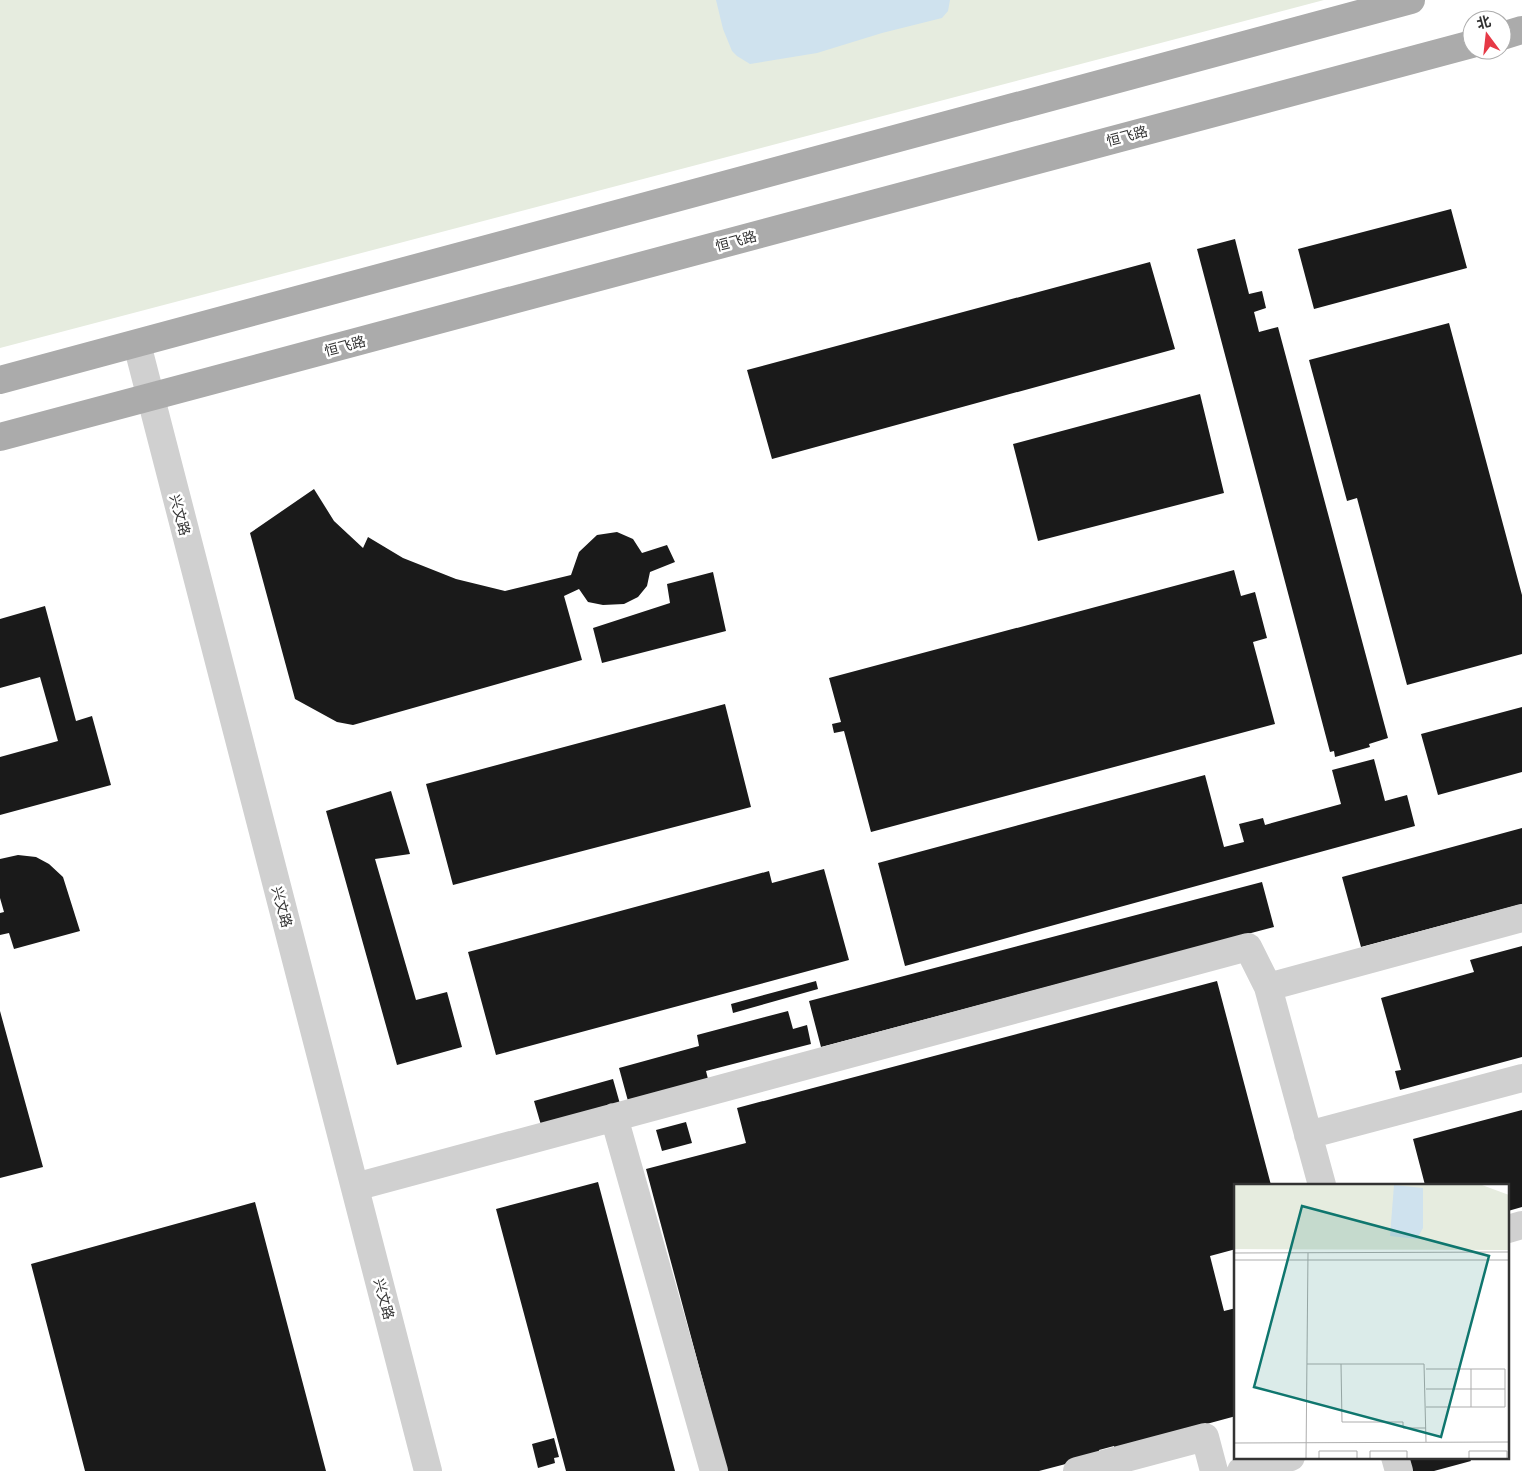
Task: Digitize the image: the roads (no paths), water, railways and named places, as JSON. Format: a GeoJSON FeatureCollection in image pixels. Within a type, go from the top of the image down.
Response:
{"type":"FeatureCollection","features":[{"type":"Feature","properties":{"kind":"main road"},"geometry":{"type":"LineString","coordinates":[[0,380],[1412,0]]}},
{"type":"Feature","properties":{"kind":"main road","name":"恒飞路"},"geometry":{"type":"LineString","coordinates":[[0,437],[1462,47]]}},
{"type":"Feature","properties":{"kind":"street","name":"兴文路"},"geometry":{"type":"LineString","coordinates":[[137,344],[428,1471]]}},
{"type":"Feature","properties":{"kind":"street"},"geometry":{"type":"LineString","coordinates":[[1268,987],[1522,918]]}},
{"type":"Feature","properties":{"kind":"street"},"geometry":{"type":"LineString","coordinates":[[355,1187],[1248,947],[1268,987],[1322,1184]]}},
{"type":"Feature","properties":{"kind":"street"},"geometry":{"type":"LineString","coordinates":[[1308,1135],[1522,1078]]}},
{"type":"Feature","properties":{"kind":"street"},"geometry":{"type":"LineString","coordinates":[[614,1117],[714,1471]]}},
{"type":"Feature","properties":{"kind":"street"},"geometry":{"type":"LineString","coordinates":[[1077,1471],[1205,1436],[1214,1471]]}},
{"type":"Feature","properties":{"kind":"street"},"geometry":{"type":"LineString","coordinates":[[1241,1471],[1287,1458]]}},
{"type":"Feature","properties":{"kind":"street"},"geometry":{"type":"LineString","coordinates":[[1395,1458],[1399,1471]]}},
{"type":"Feature","properties":{"kind":"water"},"geometry":{"type":"Polygon","coordinates":[[[716,0],[950,0],[948,11],[942,18],[882,33],[817,53],[750,64],[732,51],[723,29],[716,0]]]}}]}
